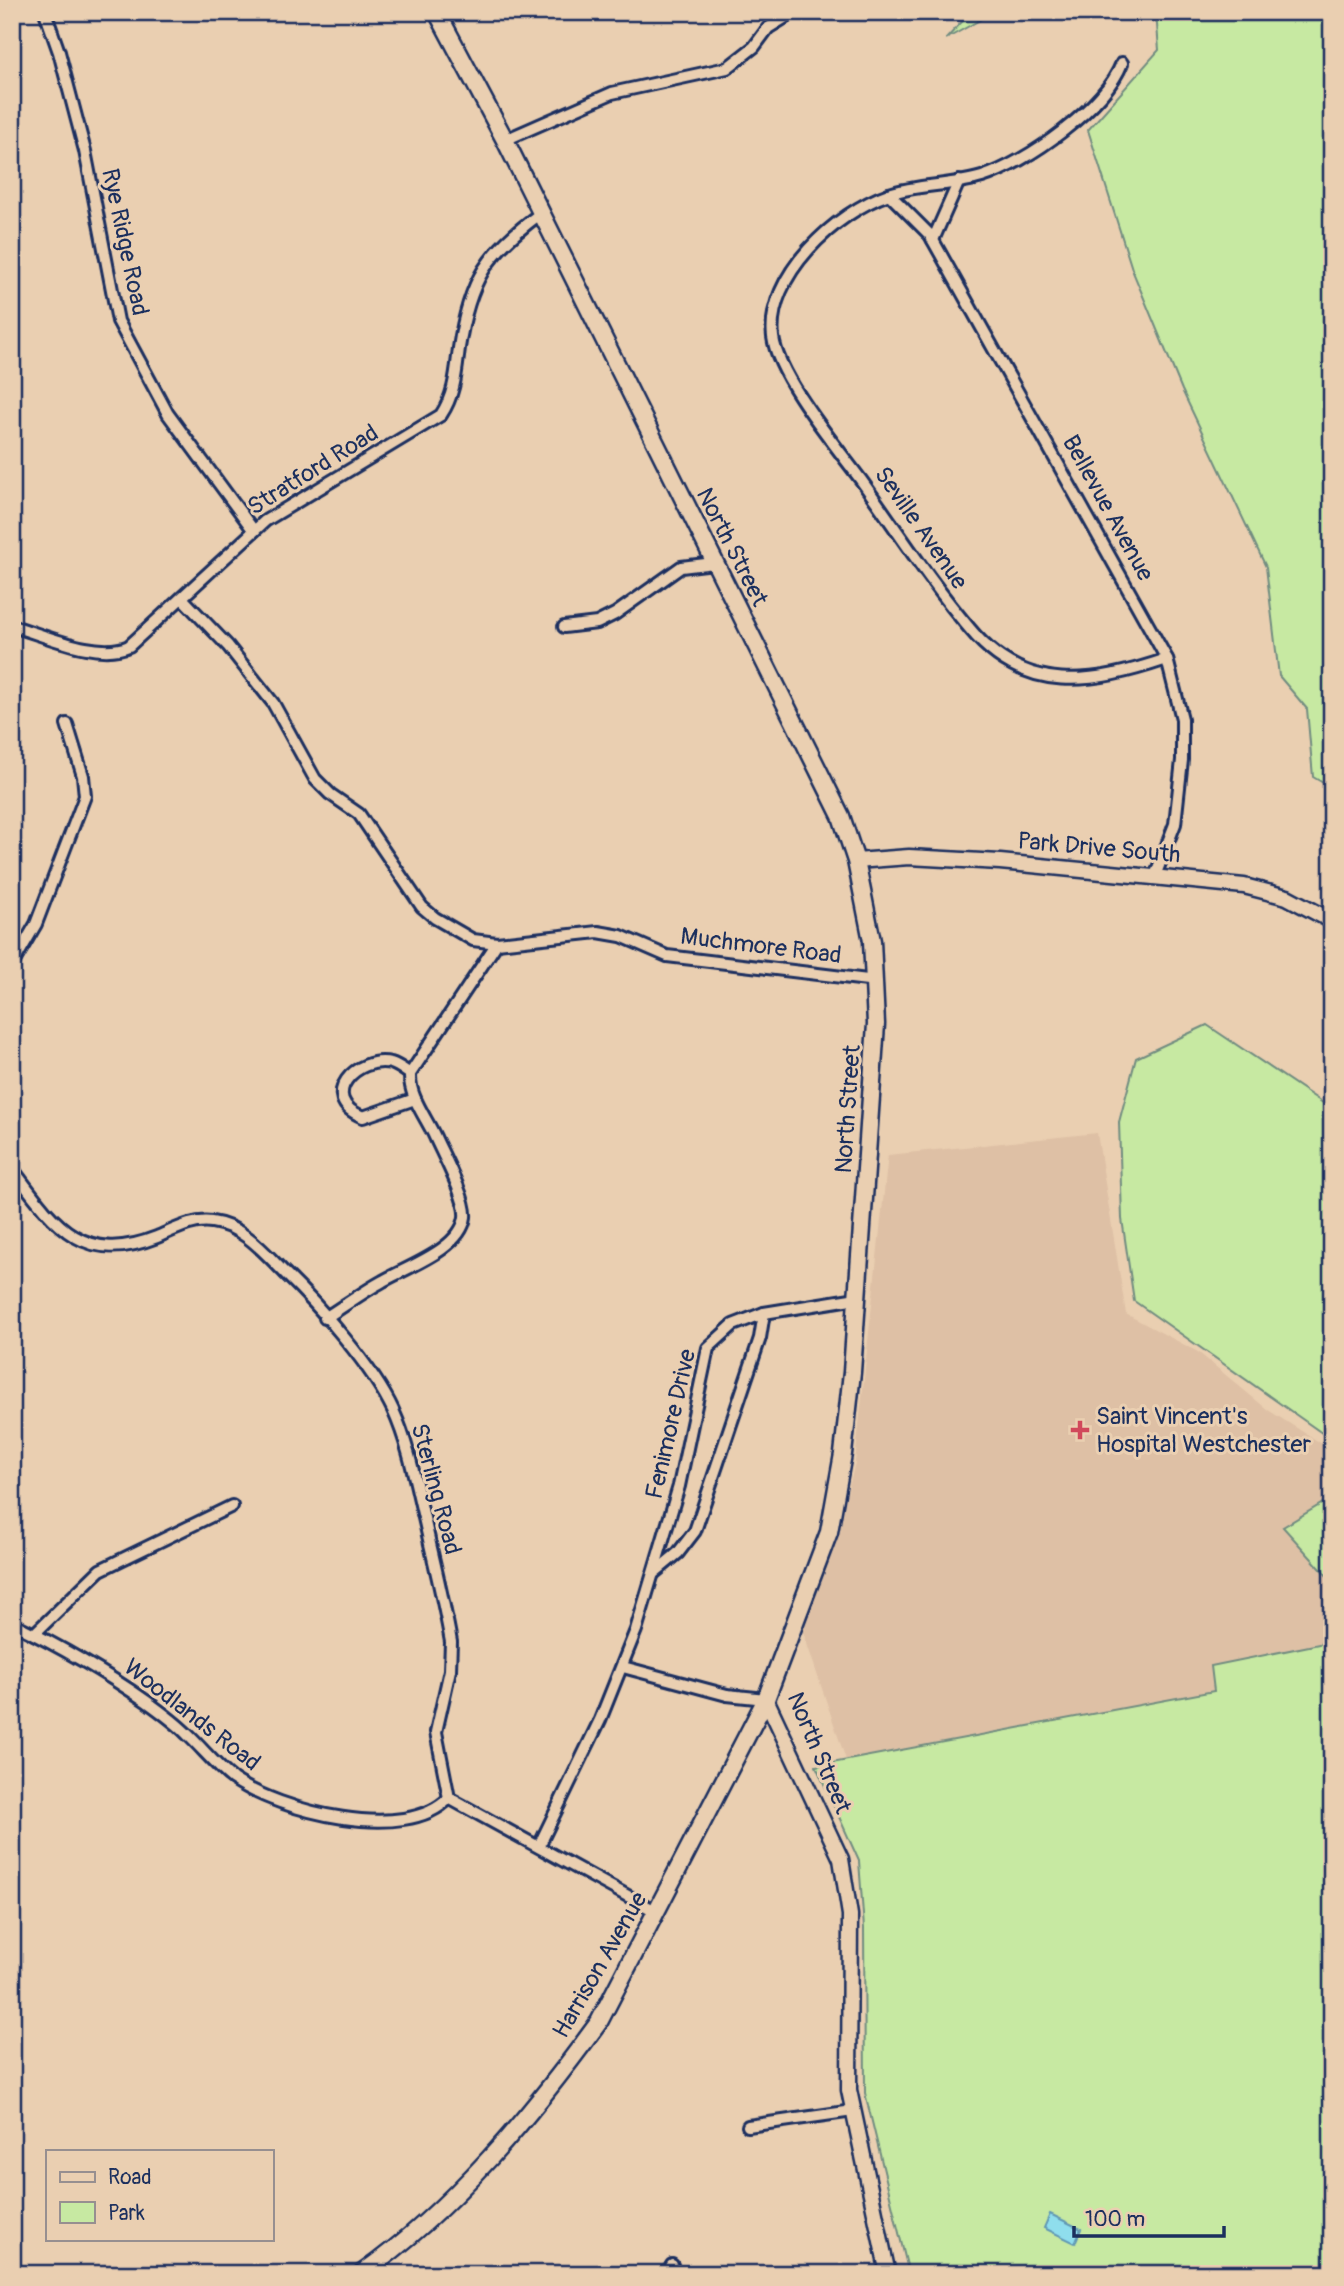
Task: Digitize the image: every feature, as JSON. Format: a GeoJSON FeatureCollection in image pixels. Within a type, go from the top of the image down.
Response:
{"type":"FeatureCollection","features":[{"type":"Feature","properties":{"kind":"main road","name":"North Street"},"geometry":{"type":"LineString","coordinates":[[438,12],[505,140],[714,563],[822,774],[856,861],[872,941],[876,1024],[858,1298],[843,1454],[829,1532],[766,1699]]}},
{"type":"Feature","properties":{"kind":"main road","name":"Harrison Avenue"},"geometry":{"type":"LineString","coordinates":[[361,2274],[395,2250],[454,2197],[568,2065],[600,2022],[766,1699]]}},
{"type":"Feature","properties":{"kind":"street","name":"Rye Ridge Road"},"geometry":{"type":"LineString","coordinates":[[45,12],[59,52],[85,151],[118,321],[168,414],[254,531]]}},
{"type":"Feature","properties":{"kind":"street"},"geometry":{"type":"LineString","coordinates":[[505,140],[612,93],[727,68],[754,47],[768,28],[794,12]]}},
{"type":"Feature","properties":{"kind":"street"},"geometry":{"type":"LineString","coordinates":[[889,194],[980,177],[1006,166],[1077,119],[1111,85],[1122,63]]}},
{"type":"Feature","properties":{"kind":"street"},"geometry":{"type":"LineString","coordinates":[[933,240],[959,181]]}},
{"type":"Feature","properties":{"kind":"street","name":"Bellevue Avenue"},"geometry":{"type":"LineString","coordinates":[[889,194],[933,240],[1167,659],[1182,719],[1182,760],[1175,824],[1155,876]]}},
{"type":"Feature","properties":{"kind":"street","name":"Seville Avenue"},"geometry":{"type":"LineString","coordinates":[[889,194],[851,214],[799,257],[775,313],[773,336],[781,365],[954,611],[989,652],[1021,670],[1070,680],[1096,679],[1167,659]]}},
{"type":"Feature","properties":{"kind":"street","name":"Stratford Road"},"geometry":{"type":"LineString","coordinates":[[12,625],[90,649],[118,651],[148,632],[254,531],[370,456],[425,428],[441,415],[452,399],[462,330],[476,285],[488,259],[508,237],[541,213]]}},
{"type":"Feature","properties":{"kind":"street"},"geometry":{"type":"LineString","coordinates":[[564,627],[597,623],[615,614],[681,567],[714,563]]}},
{"type":"Feature","properties":{"kind":"street","name":"Muchmore Road"},"geometry":{"type":"LineString","coordinates":[[182,598],[228,646],[273,703],[315,779],[330,794],[359,814],[422,907],[472,940],[497,943],[598,932],[621,936],[667,956],[876,981]]}},
{"type":"Feature","properties":{"kind":"street"},"geometry":{"type":"LineString","coordinates":[[12,965],[36,924],[85,796],[83,776],[67,724]]}},
{"type":"Feature","properties":{"kind":"street","name":"Park Drive South"},"geometry":{"type":"LineString","coordinates":[[856,861],[909,857],[1155,876],[1244,886],[1287,897],[1332,921]]}},
{"type":"Feature","properties":{"kind":"street"},"geometry":{"type":"LineString","coordinates":[[325,1318],[385,1280],[428,1259],[461,1227],[465,1217],[460,1196],[429,1122],[415,1099],[410,1074],[497,943]]}},
{"type":"Feature","properties":{"kind":"street"},"geometry":{"type":"LineString","coordinates":[[410,1074],[387,1063],[361,1068],[344,1082],[341,1089],[342,1098],[348,1108],[363,1116],[415,1099]]}},
{"type":"Feature","properties":{"kind":"street","name":"Sterling Road"},"geometry":{"type":"LineString","coordinates":[[14,1173],[51,1221],[69,1236],[99,1245],[131,1247],[199,1221],[229,1226],[253,1241],[298,1286],[369,1372],[393,1410],[412,1466],[451,1642],[450,1670],[436,1732],[449,1798]]}},
{"type":"Feature","properties":{"kind":"street","name":"Fenimore Drive"},"geometry":{"type":"LineString","coordinates":[[540,1846],[623,1667],[680,1486],[708,1348],[733,1325],[764,1313],[858,1298]]}},
{"type":"Feature","properties":{"kind":"street","name":"Fenimore Drive"},"geometry":{"type":"LineString","coordinates":[[653,1574],[678,1553],[695,1531],[760,1338],[764,1313]]}},
{"type":"Feature","properties":{"kind":"street"},"geometry":{"type":"LineString","coordinates":[[34,1634],[100,1570],[232,1506]]}},
{"type":"Feature","properties":{"kind":"street","name":"Woodlands Road"},"geometry":{"type":"LineString","coordinates":[[16,1629],[34,1634],[98,1669],[186,1732],[217,1766],[235,1780],[281,1803],[367,1821],[425,1815],[439,1809],[449,1798]]}},
{"type":"Feature","properties":{"kind":"street"},"geometry":{"type":"LineString","coordinates":[[623,1667],[727,1695],[766,1699]]}},
{"type":"Feature","properties":{"kind":"street","name":"North Street"},"geometry":{"type":"LineString","coordinates":[[766,1699],[843,1868],[850,1915],[847,2006],[849,2090],[885,2272]]}},
{"type":"Feature","properties":{"kind":"street"},"geometry":{"type":"LineString","coordinates":[[449,1798],[657,1912]]}},
{"type":"Feature","properties":{"kind":"street"},"geometry":{"type":"LineString","coordinates":[[748,2126],[853,2111]]}},
{"type":"Feature","properties":{"kind":"shaded area","name":"Saint Vincent's Hospital Westchester"},"geometry":{"type":"Polygon","coordinates":[[[1097,1133],[1126,1314],[1198,1352],[1268,1410],[1332,1450],[1332,1669],[846,1760],[802,1629],[839,1524],[855,1463],[888,1155],[1097,1133]]]}},
{"type":"Feature","properties":{"kind":"green space"},"geometry":{"type":"Polygon","coordinates":[[[971,12],[994,12],[946,39],[971,12]]]}},
{"type":"Feature","properties":{"kind":"green space"},"geometry":{"type":"Polygon","coordinates":[[[1156,12],[1332,12],[1332,788],[1313,777],[1307,709],[1279,676],[1266,567],[1182,390],[1133,272],[1088,130],[1159,50],[1156,12]]]}},
{"type":"Feature","properties":{"kind":"green space"},"geometry":{"type":"Polygon","coordinates":[[[1207,1025],[1332,1109],[1332,1440],[1134,1301],[1122,1219],[1119,1122],[1136,1058],[1207,1025]]]}},
{"type":"Feature","properties":{"kind":"green space"},"geometry":{"type":"Polygon","coordinates":[[[1332,1494],[1332,1590],[1330,1579],[1283,1527],[1331,1498],[1332,1494]]]}},
{"type":"Feature","properties":{"kind":"green space"},"geometry":{"type":"Polygon","coordinates":[[[1332,1633],[1332,2274],[909,2274],[865,2093],[864,1928],[859,1861],[816,1766],[1214,1691],[1211,1666],[1329,1642],[1332,1633]]]}},
{"type":"Feature","properties":{"kind":"water"},"geometry":{"type":"Polygon","coordinates":[[[1050,2214],[1081,2229],[1075,2243],[1044,2228],[1050,2214]]]}},
{"type":"Feature","properties":{"kind":"waterway"},"geometry":{"type":"LineString","coordinates":[[1284,17],[1310,19],[1326,12]]}},
{"type":"Feature","properties":{"kind":"place","name":"Saint Vincent's Hospital Westchester"},"geometry":{"type":"Point","coordinates":[1080,1430]}}]}
